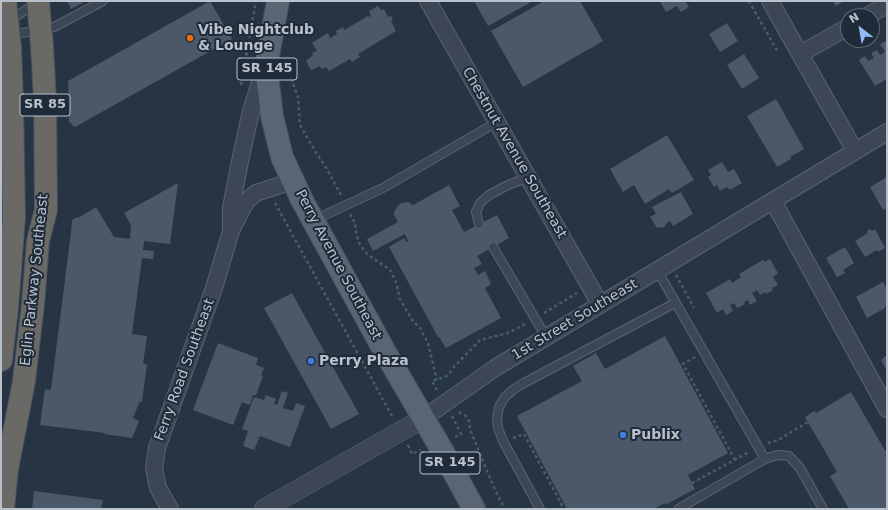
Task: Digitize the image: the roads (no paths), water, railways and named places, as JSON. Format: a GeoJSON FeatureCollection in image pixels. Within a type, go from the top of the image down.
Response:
{"type":"FeatureCollection","features":[{"type":"Feature","properties":{"kind":"highway","name":"Eglin Parkway Southeast"},"geometry":{"type":"LineString","coordinates":[[3,509],[7,469],[24,381],[33,304],[38,241],[46,210],[45,100],[38,1]]}},
{"type":"Feature","properties":{"kind":"highway","name":"Eglin Parkway Southeast"},"geometry":{"type":"LineString","coordinates":[[1,355],[7,308],[14,217],[12,100],[6,21]]}},
{"type":"Feature","properties":{"kind":"main road","name":"Perry Avenue Southeast"},"geometry":{"type":"LineString","coordinates":[[278,1],[267,61],[267,74],[272,116],[282,157],[314,221],[385,352],[424,418],[474,509]]}},
{"type":"Feature","properties":{"kind":"street","name":"Chestnut Avenue Southeast"},"geometry":{"type":"LineString","coordinates":[[428,1],[600,304]]}},
{"type":"Feature","properties":{"kind":"street"},"geometry":{"type":"LineString","coordinates":[[770,1],[855,151]]}},
{"type":"Feature","properties":{"kind":"street"},"geometry":{"type":"LineString","coordinates":[[800,54],[840,32]]}},
{"type":"Feature","properties":{"kind":"street","name":"Ferry Road Southeast"},"geometry":{"type":"LineString","coordinates":[[231,231],[231,208],[240,161],[251,111],[267,61]]}},
{"type":"Feature","properties":{"kind":"street","name":"1st Street Southeast"},"geometry":{"type":"LineString","coordinates":[[264,509],[424,418],[495,368],[600,304],[660,276],[772,201],[887,132]]}},
{"type":"Feature","properties":{"kind":"street","name":"Ferry Road Southeast"},"geometry":{"type":"LineString","coordinates":[[170,509],[158,488],[154,468],[157,448],[214,288],[231,231],[244,206],[256,193],[293,181]]}},
{"type":"Feature","properties":{"kind":"street"},"geometry":{"type":"LineString","coordinates":[[772,201],[887,409]]}},
{"type":"Feature","properties":{"kind":"street"},"geometry":{"type":"LineString","coordinates":[[1,355],[27,355]]}},
{"type":"Feature","properties":{"kind":"lane"},"geometry":{"type":"LineString","coordinates":[[6,21],[38,1]]}},
{"type":"Feature","properties":{"kind":"lane"},"geometry":{"type":"LineString","coordinates":[[6,21],[41,30],[54,27],[103,1]]}},
{"type":"Feature","properties":{"kind":"lane"},"geometry":{"type":"LineString","coordinates":[[314,221],[383,188],[497,122]]}},
{"type":"Feature","properties":{"kind":"lane"},"geometry":{"type":"LineString","coordinates":[[479,224],[476,212],[480,203],[489,195],[508,184],[528,177]]}},
{"type":"Feature","properties":{"kind":"lane"},"geometry":{"type":"LineString","coordinates":[[492,247],[546,337]]}},
{"type":"Feature","properties":{"kind":"lane"},"geometry":{"type":"LineString","coordinates":[[660,276],[766,460]]}},
{"type":"Feature","properties":{"kind":"lane"},"geometry":{"type":"LineString","coordinates":[[540,509],[503,441],[498,428],[499,407],[505,397],[514,389],[675,303]]}},
{"type":"Feature","properties":{"kind":"lane"},"geometry":{"type":"LineString","coordinates":[[678,509],[766,460],[778,455],[789,456],[800,468],[823,509]]}},
{"type":"Feature","properties":{"kind":"place","name":"Vibe Nightclub & Lounge"},"geometry":{"type":"Point","coordinates":[190,38]}},
{"type":"Feature","properties":{"kind":"place","name":"Perry Plaza"},"geometry":{"type":"Point","coordinates":[311,361]}},
{"type":"Feature","properties":{"kind":"place","name":"Publix"},"geometry":{"type":"Point","coordinates":[623,435]}}]}
